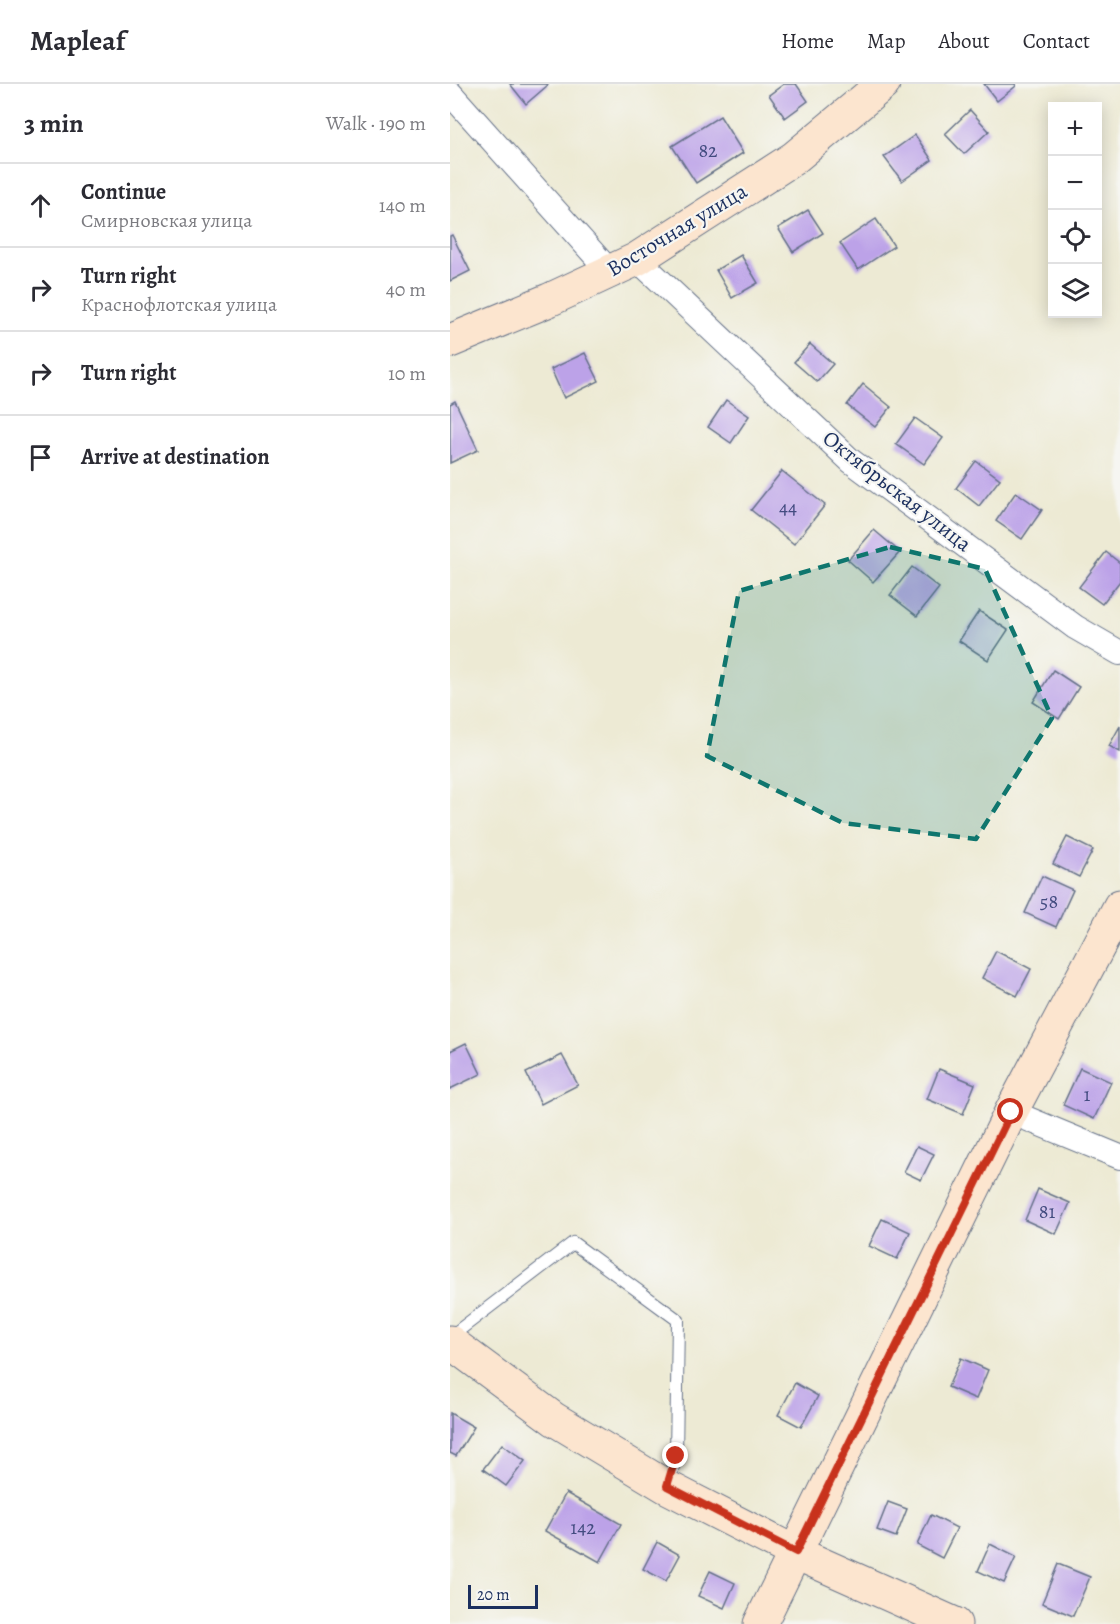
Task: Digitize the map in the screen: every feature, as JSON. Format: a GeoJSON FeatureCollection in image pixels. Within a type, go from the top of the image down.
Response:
{"type":"FeatureCollection","features":[{"type":"Feature","properties":{"kind":"street","name":"Восточная улица"},"geometry":{"type":"LineString","coordinates":[[450,341],[624,266],[794,158],[883,84]]}},
{"type":"Feature","properties":{"kind":"street","name":"Октябрьская улица"},"geometry":{"type":"LineString","coordinates":[[450,93],[624,266],[851,460],[1076,627],[1120,653]]}},
{"type":"Feature","properties":{"kind":"street"},"geometry":{"type":"LineString","coordinates":[[760,1624],[1011,1112],[1120,906]]}},
{"type":"Feature","properties":{"kind":"street"},"geometry":{"type":"LineString","coordinates":[[1011,1112],[1120,1157]]}},
{"type":"Feature","properties":{"kind":"street"},"geometry":{"type":"LineString","coordinates":[[450,1340],[554,1419],[667,1486],[796,1552],[955,1624]]}},
{"type":"Feature","properties":{"kind":"lane"},"geometry":{"type":"LineString","coordinates":[[450,1340],[573,1243],[678,1320],[676,1456],[667,1486]]}},
{"type":"Feature","properties":{"kind":"highlighted area"},"geometry":{"type":"Polygon","coordinates":[[[890,547],[985,569],[1052,718],[976,839],[843,823],[707,756],[739,591],[890,547]]]}},
{"type":"Feature","properties":{"kind":"building"},"geometry":{"type":"Polygon","coordinates":[[[510,84],[547,84],[548,85],[526,104],[510,84]]]}},
{"type":"Feature","properties":{"kind":"building"},"geometry":{"type":"Polygon","coordinates":[[[784,84],[796,84],[808,101],[785,118],[769,95],[784,84]]]}},
{"type":"Feature","properties":{"kind":"building"},"geometry":{"type":"Polygon","coordinates":[[[984,84],[1015,84],[1016,86],[997,101],[984,84]]]}},
{"type":"Feature","properties":{"kind":"building"},"geometry":{"type":"Polygon","coordinates":[[[970,110],[989,131],[964,154],[945,134],[970,110]]]}},
{"type":"Feature","properties":{"kind":"building"},"geometry":{"type":"Polygon","coordinates":[[[720,116],[743,153],[696,183],[672,146],[720,116]]]}},
{"type":"Feature","properties":{"kind":"building"},"geometry":{"type":"Polygon","coordinates":[[[915,135],[932,160],[902,181],[884,157],[915,135]]]}},
{"type":"Feature","properties":{"kind":"building"},"geometry":{"type":"Polygon","coordinates":[[[808,210],[823,233],[793,252],[778,228],[808,210]]]}},
{"type":"Feature","properties":{"kind":"building"},"geometry":{"type":"Polygon","coordinates":[[[876,219],[894,246],[858,270],[840,243],[876,219]]]}},
{"type":"Feature","properties":{"kind":"building"},"geometry":{"type":"Polygon","coordinates":[[[452,235],[470,271],[450,281],[450,236],[452,235]]]}},
{"type":"Feature","properties":{"kind":"building"},"geometry":{"type":"Polygon","coordinates":[[[741,255],[758,283],[732,298],[716,270],[741,255]]]}},
{"type":"Feature","properties":{"kind":"building"},"geometry":{"type":"Polygon","coordinates":[[[810,344],[833,364],[817,382],[794,362],[810,344]]]}},
{"type":"Feature","properties":{"kind":"building"},"geometry":{"type":"Polygon","coordinates":[[[585,353],[599,381],[564,398],[551,369],[585,353]]]}},
{"type":"Feature","properties":{"kind":"building"},"geometry":{"type":"Polygon","coordinates":[[[863,384],[891,407],[875,427],[847,405],[863,384]]]}},
{"type":"Feature","properties":{"kind":"building"},"geometry":{"type":"Polygon","coordinates":[[[726,400],[749,416],[731,443],[708,427],[726,400]]]}},
{"type":"Feature","properties":{"kind":"building"},"geometry":{"type":"Polygon","coordinates":[[[455,401],[478,450],[450,463],[450,404],[455,401]]]}},
{"type":"Feature","properties":{"kind":"building"},"geometry":{"type":"Polygon","coordinates":[[[915,418],[943,438],[924,464],[896,444],[915,418]]]}},
{"type":"Feature","properties":{"kind":"building"},"geometry":{"type":"Polygon","coordinates":[[[976,461],[1000,479],[979,506],[956,488],[976,461]]]}},
{"type":"Feature","properties":{"kind":"building"},"geometry":{"type":"Polygon","coordinates":[[[782,471],[825,505],[794,544],[751,510],[782,471]]]}},
{"type":"Feature","properties":{"kind":"building"},"geometry":{"type":"Polygon","coordinates":[[[1016,492],[1042,510],[1022,539],[996,521],[1016,492]]]}},
{"type":"Feature","properties":{"kind":"building"},"geometry":{"type":"Polygon","coordinates":[[[874,530],[900,552],[873,582],[848,560],[874,530]]]}},
{"type":"Feature","properties":{"kind":"building"},"geometry":{"type":"Polygon","coordinates":[[[1106,552],[1120,563],[1120,581],[1102,604],[1079,587],[1106,552]]]}},
{"type":"Feature","properties":{"kind":"building"},"geometry":{"type":"Polygon","coordinates":[[[912,567],[939,588],[917,616],[890,595],[912,567]]]}},
{"type":"Feature","properties":{"kind":"building"},"geometry":{"type":"Polygon","coordinates":[[[979,611],[1008,630],[988,660],[959,641],[979,611]]]}},
{"type":"Feature","properties":{"kind":"building"},"geometry":{"type":"Polygon","coordinates":[[[1053,670],[1079,687],[1059,719],[1033,702],[1053,670]]]}},
{"type":"Feature","properties":{"kind":"building"},"geometry":{"type":"Polygon","coordinates":[[[1120,726],[1120,752],[1109,746],[1120,726]]]}},
{"type":"Feature","properties":{"kind":"building"},"geometry":{"type":"Polygon","coordinates":[[[1067,837],[1093,850],[1079,877],[1053,864],[1067,837]]]}},
{"type":"Feature","properties":{"kind":"building"},"geometry":{"type":"Polygon","coordinates":[[[1042,876],[1073,890],[1056,927],[1025,913],[1042,876]]]}},
{"type":"Feature","properties":{"kind":"building"},"geometry":{"type":"Polygon","coordinates":[[[996,951],[1031,969],[1017,996],[982,978],[996,951]]]}},
{"type":"Feature","properties":{"kind":"building"},"geometry":{"type":"Polygon","coordinates":[[[466,1043],[481,1074],[450,1089],[450,1051],[466,1043]]]}},
{"type":"Feature","properties":{"kind":"building"},"geometry":{"type":"Polygon","coordinates":[[[562,1055],[578,1085],[541,1104],[526,1073],[562,1055]]]}},
{"type":"Feature","properties":{"kind":"building"},"geometry":{"type":"Polygon","coordinates":[[[1080,1068],[1111,1082],[1094,1119],[1063,1105],[1080,1068]]]}},
{"type":"Feature","properties":{"kind":"building"},"geometry":{"type":"Polygon","coordinates":[[[939,1069],[975,1084],[963,1114],[927,1099],[939,1069]]]}},
{"type":"Feature","properties":{"kind":"building"},"geometry":{"type":"Polygon","coordinates":[[[917,1146],[934,1154],[921,1180],[904,1172],[917,1146]]]}},
{"type":"Feature","properties":{"kind":"building"},"geometry":{"type":"Polygon","coordinates":[[[1038,1189],[1070,1203],[1056,1234],[1025,1220],[1038,1189]]]}},
{"type":"Feature","properties":{"kind":"building"},"geometry":{"type":"Polygon","coordinates":[[[882,1219],[910,1232],[897,1259],[869,1246],[882,1219]]]}},
{"type":"Feature","properties":{"kind":"building"},"geometry":{"type":"Polygon","coordinates":[[[961,1358],[988,1370],[976,1399],[948,1387],[961,1358]]]}},
{"type":"Feature","properties":{"kind":"building"},"geometry":{"type":"Polygon","coordinates":[[[795,1383],[818,1396],[801,1427],[778,1415],[795,1383]]]}},
{"type":"Feature","properties":{"kind":"building"},"geometry":{"type":"Polygon","coordinates":[[[450,1413],[474,1427],[456,1456],[450,1453],[450,1413]]]}},
{"type":"Feature","properties":{"kind":"building"},"geometry":{"type":"Polygon","coordinates":[[[502,1444],[525,1461],[506,1486],[483,1469],[502,1444]]]}},
{"type":"Feature","properties":{"kind":"building"},"geometry":{"type":"Polygon","coordinates":[[[566,1493],[621,1524],[600,1562],[545,1531],[566,1493]]]}},
{"type":"Feature","properties":{"kind":"building"},"geometry":{"type":"Polygon","coordinates":[[[888,1502],[907,1509],[896,1537],[877,1530],[888,1502]]]}},
{"type":"Feature","properties":{"kind":"building"},"geometry":{"type":"Polygon","coordinates":[[[931,1515],[957,1528],[942,1558],[917,1545],[931,1515]]]}},
{"type":"Feature","properties":{"kind":"building"},"geometry":{"type":"Polygon","coordinates":[[[657,1542],[680,1555],[666,1581],[643,1569],[657,1542]]]}},
{"type":"Feature","properties":{"kind":"building"},"geometry":{"type":"Polygon","coordinates":[[[990,1544],[1016,1557],[1004,1583],[978,1571],[990,1544]]]}},
{"type":"Feature","properties":{"kind":"building"},"geometry":{"type":"Polygon","coordinates":[[[1058,1564],[1090,1577],[1073,1616],[1042,1603],[1058,1564]]]}},
{"type":"Feature","properties":{"kind":"building"},"geometry":{"type":"Polygon","coordinates":[[[710,1571],[735,1583],[724,1608],[698,1596],[710,1571]]]}},
{"type":"Feature","properties":{"kind":"route"},"geometry":{"type":"LineString","coordinates":[[676,1456],[667,1486],[796,1552],[1011,1112]]}}]}
